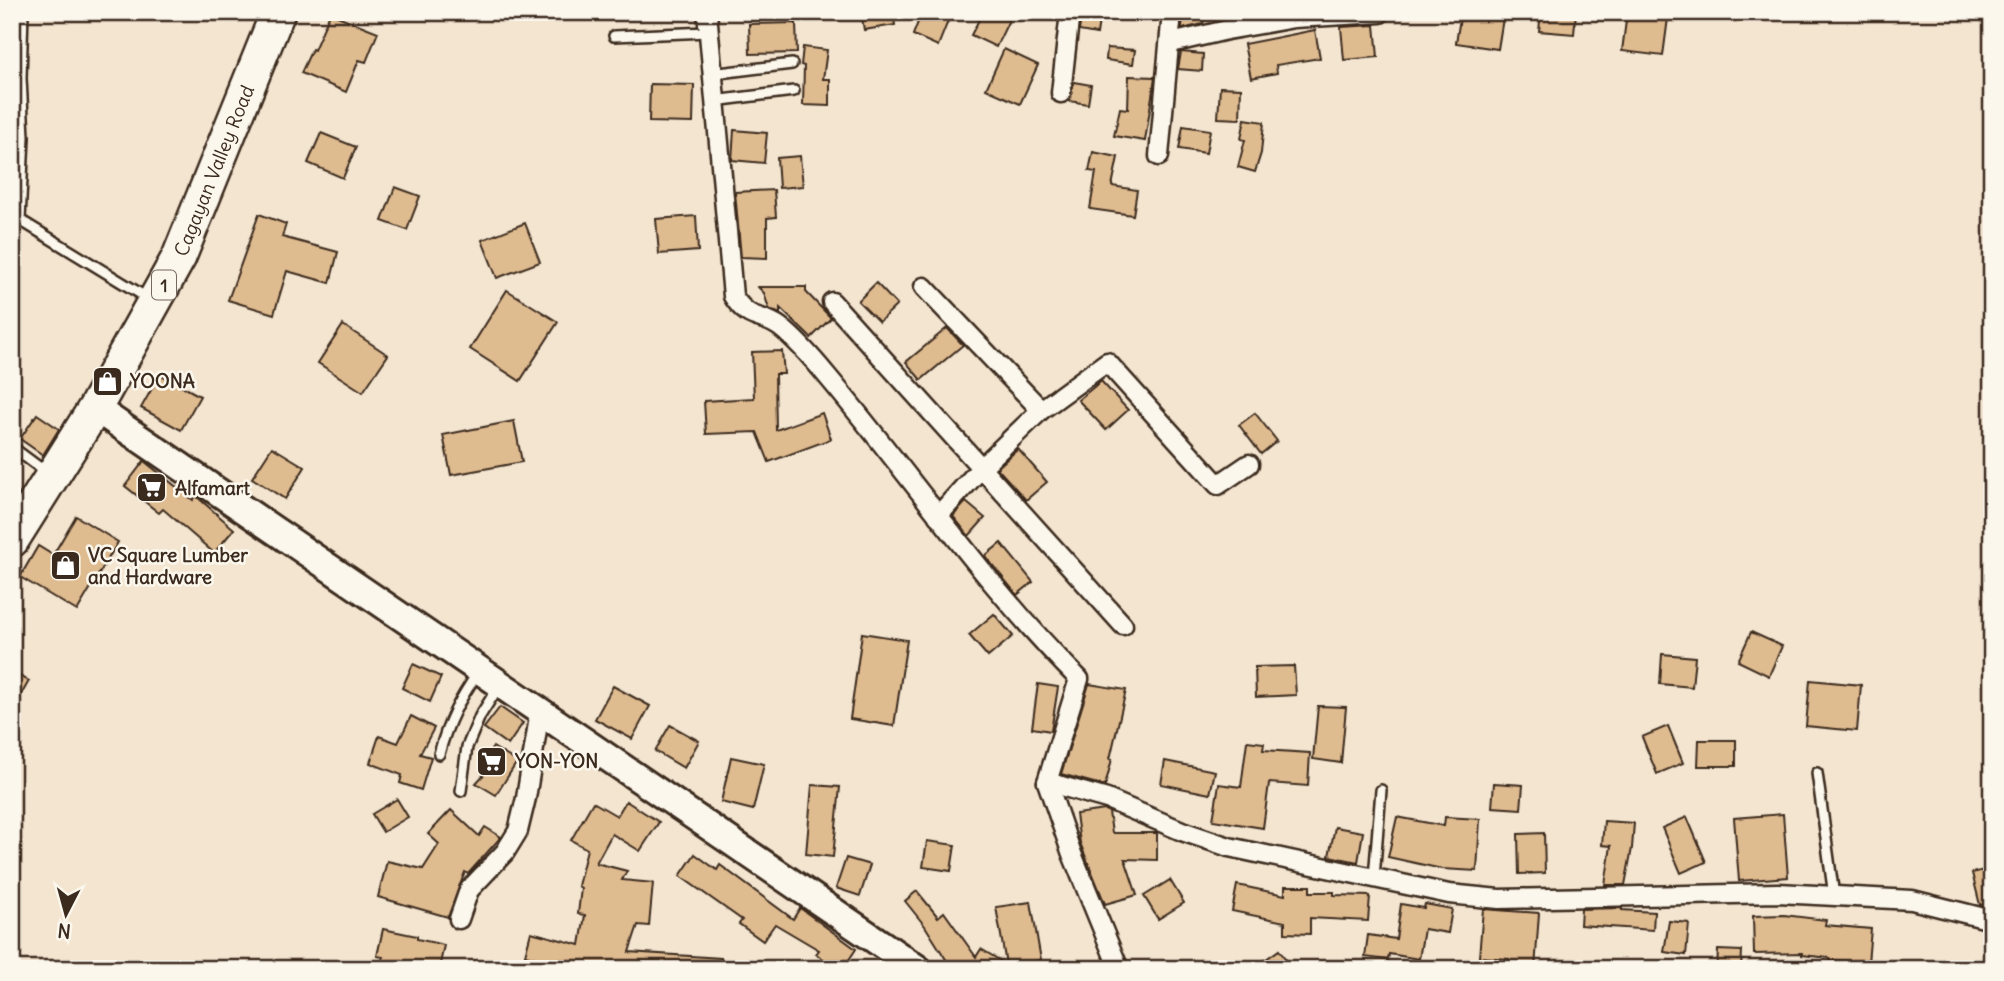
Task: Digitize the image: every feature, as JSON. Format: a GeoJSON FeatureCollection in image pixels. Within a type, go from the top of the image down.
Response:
{"type":"FeatureCollection","features":[{"type":"Feature","properties":{"kind":"highway","name":"Cagayan Valley Road"},"geometry":{"type":"LineString","coordinates":[[12,540],[95,408],[179,257],[278,12]]}},
{"type":"Feature","properties":{"kind":"street"},"geometry":{"type":"LineString","coordinates":[[706,12],[733,296],[739,306],[752,316],[778,326],[826,374],[1034,635],[1079,679],[1047,782],[1072,854],[1119,969]]}},
{"type":"Feature","properties":{"kind":"street"},"geometry":{"type":"LineString","coordinates":[[1061,93],[1070,12]]}},
{"type":"Feature","properties":{"kind":"street"},"geometry":{"type":"LineString","coordinates":[[1159,156],[1172,12]]}},
{"type":"Feature","properties":{"kind":"street"},"geometry":{"type":"LineString","coordinates":[[1171,43],[1294,18],[1380,13]]}},
{"type":"Feature","properties":{"kind":"street"},"geometry":{"type":"LineString","coordinates":[[924,286],[1041,410]]}},
{"type":"Feature","properties":{"kind":"street"},"geometry":{"type":"LineString","coordinates":[[832,302],[1123,625]]}},
{"type":"Feature","properties":{"kind":"street"},"geometry":{"type":"LineString","coordinates":[[937,516],[982,467],[1041,410],[1107,362],[1218,485],[1248,464]]}},
{"type":"Feature","properties":{"kind":"street"},"geometry":{"type":"LineString","coordinates":[[95,408],[918,969]]}},
{"type":"Feature","properties":{"kind":"street"},"geometry":{"type":"LineString","coordinates":[[459,919],[468,890],[505,852],[518,831],[540,711]]}},
{"type":"Feature","properties":{"kind":"street"},"geometry":{"type":"LineString","coordinates":[[1047,782],[1107,799],[1182,831],[1229,847],[1450,894],[1499,899],[1778,893],[1912,900],[1992,920]]}},
{"type":"Feature","properties":{"kind":"lane"},"geometry":{"type":"LineString","coordinates":[[23,12],[21,78],[24,137],[16,219],[155,303]]}},
{"type":"Feature","properties":{"kind":"lane"},"geometry":{"type":"LineString","coordinates":[[614,36],[708,32]]}},
{"type":"Feature","properties":{"kind":"lane"},"geometry":{"type":"LineString","coordinates":[[711,74],[792,64]]}},
{"type":"Feature","properties":{"kind":"lane"},"geometry":{"type":"LineString","coordinates":[[713,102],[794,91]]}},
{"type":"Feature","properties":{"kind":"lane"},"geometry":{"type":"LineString","coordinates":[[12,447],[52,477]]}},
{"type":"Feature","properties":{"kind":"lane"},"geometry":{"type":"LineString","coordinates":[[439,754],[448,722],[460,698],[490,677]]}},
{"type":"Feature","properties":{"kind":"lane"},"geometry":{"type":"LineString","coordinates":[[461,791],[467,747],[480,716],[490,677]]}},
{"type":"Feature","properties":{"kind":"lane"},"geometry":{"type":"LineString","coordinates":[[1817,773],[1833,896]]}},
{"type":"Feature","properties":{"kind":"lane"},"geometry":{"type":"LineString","coordinates":[[1374,878],[1381,790]]}},
{"type":"Feature","properties":{"kind":"building"},"geometry":{"type":"Polygon","coordinates":[[[861,12],[893,12],[895,25],[864,30],[861,12]]]}},
{"type":"Feature","properties":{"kind":"building"},"geometry":{"type":"Polygon","coordinates":[[[922,12],[941,12],[950,16],[938,46],[913,35],[922,12]]]}},
{"type":"Feature","properties":{"kind":"building"},"geometry":{"type":"Polygon","coordinates":[[[983,12],[994,12],[1009,20],[996,47],[971,35],[983,12]]]}},
{"type":"Feature","properties":{"kind":"building"},"geometry":{"type":"Polygon","coordinates":[[[1183,12],[1205,12],[1203,24],[1182,29],[1183,12]]]}},
{"type":"Feature","properties":{"kind":"building"},"geometry":{"type":"Polygon","coordinates":[[[1461,12],[1504,12],[1498,49],[1456,43],[1461,12]]]}},
{"type":"Feature","properties":{"kind":"building"},"geometry":{"type":"Polygon","coordinates":[[[1541,12],[1576,12],[1574,34],[1539,31],[1541,12]]]}},
{"type":"Feature","properties":{"kind":"building"},"geometry":{"type":"Polygon","coordinates":[[[330,13],[378,32],[366,62],[359,60],[346,92],[301,73],[330,13]]]}},
{"type":"Feature","properties":{"kind":"building"},"geometry":{"type":"Polygon","coordinates":[[[1627,13],[1668,18],[1663,56],[1622,51],[1627,13]]]}},
{"type":"Feature","properties":{"kind":"building"},"geometry":{"type":"Polygon","coordinates":[[[1081,17],[1099,20],[1097,34],[1079,31],[1081,17]]]}},
{"type":"Feature","properties":{"kind":"building"},"geometry":{"type":"Polygon","coordinates":[[[796,23],[797,53],[750,54],[749,24],[796,23]]]}},
{"type":"Feature","properties":{"kind":"building"},"geometry":{"type":"Polygon","coordinates":[[[1375,25],[1378,57],[1344,60],[1341,27],[1375,25]]]}},
{"type":"Feature","properties":{"kind":"building"},"geometry":{"type":"Polygon","coordinates":[[[1315,30],[1320,58],[1276,65],[1277,73],[1251,78],[1244,44],[1315,30]]]}},
{"type":"Feature","properties":{"kind":"building"},"geometry":{"type":"Polygon","coordinates":[[[803,47],[827,50],[823,79],[830,79],[830,106],[803,105],[803,47]]]}},
{"type":"Feature","properties":{"kind":"building"},"geometry":{"type":"Polygon","coordinates":[[[1107,48],[1135,50],[1133,64],[1106,60],[1107,48]]]}},
{"type":"Feature","properties":{"kind":"building"},"geometry":{"type":"Polygon","coordinates":[[[1004,49],[1038,65],[1020,104],[986,89],[1004,49]]]}},
{"type":"Feature","properties":{"kind":"building"},"geometry":{"type":"Polygon","coordinates":[[[1181,52],[1203,54],[1202,71],[1178,69],[1181,52]]]}},
{"type":"Feature","properties":{"kind":"building"},"geometry":{"type":"Polygon","coordinates":[[[1129,76],[1155,77],[1145,141],[1114,136],[1120,108],[1128,109],[1129,76]]]}},
{"type":"Feature","properties":{"kind":"building"},"geometry":{"type":"Polygon","coordinates":[[[1074,82],[1091,85],[1088,104],[1069,101],[1074,82]]]}},
{"type":"Feature","properties":{"kind":"building"},"geometry":{"type":"Polygon","coordinates":[[[650,84],[694,85],[693,123],[649,122],[650,84]]]}},
{"type":"Feature","properties":{"kind":"building"},"geometry":{"type":"Polygon","coordinates":[[[1220,87],[1241,88],[1240,119],[1218,118],[1220,87]]]}},
{"type":"Feature","properties":{"kind":"building"},"geometry":{"type":"Polygon","coordinates":[[[1245,119],[1264,122],[1261,153],[1255,172],[1238,167],[1245,140],[1241,139],[1245,119]]]}},
{"type":"Feature","properties":{"kind":"building"},"geometry":{"type":"Polygon","coordinates":[[[1183,126],[1210,130],[1206,153],[1179,149],[1183,126]]]}},
{"type":"Feature","properties":{"kind":"building"},"geometry":{"type":"Polygon","coordinates":[[[734,130],[767,133],[764,163],[732,160],[734,130]]]}},
{"type":"Feature","properties":{"kind":"building"},"geometry":{"type":"Polygon","coordinates":[[[321,133],[356,147],[343,178],[308,163],[321,133]]]}},
{"type":"Feature","properties":{"kind":"building"},"geometry":{"type":"Polygon","coordinates":[[[1093,152],[1118,157],[1112,186],[1137,190],[1133,215],[1090,209],[1096,172],[1089,171],[1093,152]]]}},
{"type":"Feature","properties":{"kind":"building"},"geometry":{"type":"Polygon","coordinates":[[[800,156],[803,186],[779,188],[777,158],[800,156]]]}},
{"type":"Feature","properties":{"kind":"building"},"geometry":{"type":"Polygon","coordinates":[[[395,187],[420,196],[407,230],[382,221],[395,187]]]}},
{"type":"Feature","properties":{"kind":"building"},"geometry":{"type":"Polygon","coordinates":[[[774,190],[776,217],[767,218],[767,258],[741,257],[735,192],[774,190]]]}},
{"type":"Feature","properties":{"kind":"building"},"geometry":{"type":"Polygon","coordinates":[[[259,214],[286,224],[282,237],[338,252],[330,283],[287,271],[274,314],[228,300],[259,214]]]}},
{"type":"Feature","properties":{"kind":"building"},"geometry":{"type":"Polygon","coordinates":[[[696,216],[698,251],[659,254],[656,219],[696,216]]]}},
{"type":"Feature","properties":{"kind":"building"},"geometry":{"type":"Polygon","coordinates":[[[525,223],[540,262],[497,278],[482,240],[525,223]]]}},
{"type":"Feature","properties":{"kind":"building"},"geometry":{"type":"Polygon","coordinates":[[[876,283],[897,305],[879,322],[858,301],[876,283]]]}},
{"type":"Feature","properties":{"kind":"building"},"geometry":{"type":"Polygon","coordinates":[[[758,287],[806,287],[806,292],[831,318],[811,338],[780,308],[780,314],[769,309],[764,293],[758,287]]]}},
{"type":"Feature","properties":{"kind":"building"},"geometry":{"type":"Polygon","coordinates":[[[507,290],[558,322],[520,381],[470,349],[507,290]]]}},
{"type":"Feature","properties":{"kind":"building"},"geometry":{"type":"Polygon","coordinates":[[[343,325],[388,355],[363,392],[318,363],[343,325]]]}},
{"type":"Feature","properties":{"kind":"building"},"geometry":{"type":"Polygon","coordinates":[[[947,328],[963,345],[921,380],[906,362],[947,328]]]}},
{"type":"Feature","properties":{"kind":"building"},"geometry":{"type":"Polygon","coordinates":[[[782,351],[784,374],[775,374],[776,430],[822,413],[831,439],[769,462],[757,432],[706,434],[704,401],[754,398],[752,352],[782,351]]]}},
{"type":"Feature","properties":{"kind":"building"},"geometry":{"type":"Polygon","coordinates":[[[160,374],[200,396],[181,430],[141,408],[160,374]]]}},
{"type":"Feature","properties":{"kind":"building"},"geometry":{"type":"Polygon","coordinates":[[[1101,381],[1128,410],[1106,430],[1078,400],[1101,381]]]}},
{"type":"Feature","properties":{"kind":"building"},"geometry":{"type":"Polygon","coordinates":[[[1255,413],[1277,441],[1261,454],[1239,425],[1255,413]]]}},
{"type":"Feature","properties":{"kind":"building"},"geometry":{"type":"Polygon","coordinates":[[[37,414],[59,429],[43,455],[20,439],[37,414]]]}},
{"type":"Feature","properties":{"kind":"building"},"geometry":{"type":"Polygon","coordinates":[[[514,421],[522,462],[451,475],[443,435],[514,421]]]}},
{"type":"Feature","properties":{"kind":"building"},"geometry":{"type":"Polygon","coordinates":[[[272,447],[305,467],[285,499],[252,478],[272,447]]]}},
{"type":"Feature","properties":{"kind":"building"},"geometry":{"type":"Polygon","coordinates":[[[1018,449],[1047,482],[1026,500],[997,468],[1018,449]]]}},
{"type":"Feature","properties":{"kind":"building"},"geometry":{"type":"Polygon","coordinates":[[[144,461],[193,500],[196,496],[234,529],[214,553],[163,509],[159,513],[125,486],[144,461]]]}},
{"type":"Feature","properties":{"kind":"building"},"geometry":{"type":"Polygon","coordinates":[[[966,502],[985,518],[969,536],[953,516],[966,502]]]}},
{"type":"Feature","properties":{"kind":"building","name":"VC Square Lumber and Hardware"},"geometry":{"type":"Polygon","coordinates":[[[76,516],[118,542],[77,611],[20,577],[38,546],[53,555],[76,516]]]}},
{"type":"Feature","properties":{"kind":"building"},"geometry":{"type":"Polygon","coordinates":[[[1001,543],[1033,582],[1017,595],[985,556],[1001,543]]]}},
{"type":"Feature","properties":{"kind":"building"},"geometry":{"type":"Polygon","coordinates":[[[994,614],[1013,636],[988,657],[969,635],[994,614]]]}},
{"type":"Feature","properties":{"kind":"building"},"geometry":{"type":"Polygon","coordinates":[[[1751,632],[1782,646],[1769,676],[1738,661],[1751,632]]]}},
{"type":"Feature","properties":{"kind":"building"},"geometry":{"type":"Polygon","coordinates":[[[862,633],[907,640],[894,726],[850,719],[862,633]]]}},
{"type":"Feature","properties":{"kind":"building"},"geometry":{"type":"Polygon","coordinates":[[[1662,654],[1695,657],[1692,687],[1660,684],[1662,654]]]}},
{"type":"Feature","properties":{"kind":"building"},"geometry":{"type":"Polygon","coordinates":[[[413,664],[441,677],[430,702],[402,688],[413,664]]]}},
{"type":"Feature","properties":{"kind":"building"},"geometry":{"type":"Polygon","coordinates":[[[1294,666],[1296,695],[1256,697],[1255,667],[1294,666]]]}},
{"type":"Feature","properties":{"kind":"building"},"geometry":{"type":"Polygon","coordinates":[[[12,672],[29,681],[12,711],[12,672]]]}},
{"type":"Feature","properties":{"kind":"building"},"geometry":{"type":"Polygon","coordinates":[[[1810,680],[1861,685],[1857,731],[1806,726],[1810,680]]]}},
{"type":"Feature","properties":{"kind":"building"},"geometry":{"type":"Polygon","coordinates":[[[1038,684],[1058,687],[1051,731],[1032,728],[1038,684]]]}},
{"type":"Feature","properties":{"kind":"building"},"geometry":{"type":"Polygon","coordinates":[[[1089,684],[1126,690],[1105,786],[1061,774],[1089,684]]]}},
{"type":"Feature","properties":{"kind":"building"},"geometry":{"type":"Polygon","coordinates":[[[613,686],[650,706],[632,739],[595,719],[613,686]]]}},
{"type":"Feature","properties":{"kind":"building"},"geometry":{"type":"Polygon","coordinates":[[[1318,706],[1346,707],[1341,763],[1313,759],[1318,706]]]}},
{"type":"Feature","properties":{"kind":"building"},"geometry":{"type":"Polygon","coordinates":[[[500,707],[523,723],[508,745],[484,728],[500,707]]]}},
{"type":"Feature","properties":{"kind":"building"},"geometry":{"type":"Polygon","coordinates":[[[411,716],[434,728],[420,754],[431,757],[421,790],[400,783],[402,775],[370,763],[379,736],[398,743],[411,716]]]}},
{"type":"Feature","properties":{"kind":"building"},"geometry":{"type":"Polygon","coordinates":[[[670,725],[699,741],[684,768],[655,751],[670,725]]]}},
{"type":"Feature","properties":{"kind":"building"},"geometry":{"type":"Polygon","coordinates":[[[1668,726],[1683,763],[1657,774],[1642,737],[1668,726]]]}},
{"type":"Feature","properties":{"kind":"building"},"geometry":{"type":"Polygon","coordinates":[[[1699,740],[1736,740],[1736,766],[1698,766],[1699,740]]]}},
{"type":"Feature","properties":{"kind":"building"},"geometry":{"type":"Polygon","coordinates":[[[1247,741],[1264,743],[1263,750],[1310,753],[1308,786],[1269,783],[1263,828],[1213,820],[1219,784],[1241,787],[1247,741]]]}},
{"type":"Feature","properties":{"kind":"building"},"geometry":{"type":"Polygon","coordinates":[[[493,747],[517,762],[496,795],[476,783],[489,769],[483,762],[493,747]]]}},
{"type":"Feature","properties":{"kind":"building"},"geometry":{"type":"Polygon","coordinates":[[[731,757],[764,764],[753,810],[721,802],[731,757]]]}},
{"type":"Feature","properties":{"kind":"building"},"geometry":{"type":"Polygon","coordinates":[[[1165,761],[1215,771],[1210,794],[1161,784],[1165,761]]]}},
{"type":"Feature","properties":{"kind":"building"},"geometry":{"type":"Polygon","coordinates":[[[1494,783],[1523,785],[1521,809],[1492,807],[1494,783]]]}},
{"type":"Feature","properties":{"kind":"building"},"geometry":{"type":"Polygon","coordinates":[[[812,785],[840,787],[833,857],[806,854],[812,785]]]}},
{"type":"Feature","properties":{"kind":"building"},"geometry":{"type":"Polygon","coordinates":[[[397,799],[408,817],[383,832],[372,814],[397,799]]]}},
{"type":"Feature","properties":{"kind":"building"},"geometry":{"type":"Polygon","coordinates":[[[626,801],[659,822],[640,851],[612,834],[596,863],[627,871],[622,880],[653,883],[649,926],[638,925],[629,952],[721,958],[721,969],[574,969],[525,955],[531,932],[580,945],[585,915],[578,914],[581,888],[578,886],[587,849],[571,840],[593,802],[617,816],[626,801]]]}},
{"type":"Feature","properties":{"kind":"building"},"geometry":{"type":"Polygon","coordinates":[[[451,810],[479,836],[485,827],[501,837],[468,874],[465,872],[448,917],[378,897],[387,861],[423,869],[439,844],[428,834],[451,810]]]}},
{"type":"Feature","properties":{"kind":"building"},"geometry":{"type":"Polygon","coordinates":[[[1105,810],[1109,812],[1112,833],[1157,833],[1157,860],[1125,859],[1137,895],[1105,904],[1080,843],[1076,814],[1105,810]]]}},
{"type":"Feature","properties":{"kind":"building"},"geometry":{"type":"Polygon","coordinates":[[[1783,814],[1788,877],[1739,881],[1734,818],[1783,814]]]}},
{"type":"Feature","properties":{"kind":"building"},"geometry":{"type":"Polygon","coordinates":[[[1397,817],[1444,826],[1445,817],[1480,819],[1477,871],[1442,869],[1388,857],[1397,817]]]}},
{"type":"Feature","properties":{"kind":"building"},"geometry":{"type":"Polygon","coordinates":[[[1687,817],[1706,862],[1681,873],[1662,828],[1687,817]]]}},
{"type":"Feature","properties":{"kind":"building"},"geometry":{"type":"Polygon","coordinates":[[[1604,821],[1634,823],[1625,885],[1605,885],[1611,846],[1602,845],[1604,821]]]}},
{"type":"Feature","properties":{"kind":"building"},"geometry":{"type":"Polygon","coordinates":[[[1335,827],[1363,832],[1358,862],[1329,856],[1335,827]]]}},
{"type":"Feature","properties":{"kind":"building"},"geometry":{"type":"Polygon","coordinates":[[[1544,833],[1545,873],[1519,874],[1518,834],[1544,833]]]}},
{"type":"Feature","properties":{"kind":"building"},"geometry":{"type":"Polygon","coordinates":[[[927,841],[955,845],[951,871],[923,867],[927,841]]]}},
{"type":"Feature","properties":{"kind":"building"},"geometry":{"type":"Polygon","coordinates":[[[695,854],[717,870],[720,865],[793,919],[800,908],[856,949],[843,969],[838,969],[816,954],[819,950],[775,924],[763,941],[739,924],[742,920],[680,876],[695,854]]]}},
{"type":"Feature","properties":{"kind":"building"},"geometry":{"type":"Polygon","coordinates":[[[846,858],[870,865],[860,896],[836,888],[846,858]]]}},
{"type":"Feature","properties":{"kind":"building"},"geometry":{"type":"Polygon","coordinates":[[[1992,868],[1992,903],[1980,905],[1972,873],[1992,868]]]}},
{"type":"Feature","properties":{"kind":"building"},"geometry":{"type":"Polygon","coordinates":[[[1170,880],[1184,903],[1158,919],[1144,896],[1170,880]]]}},
{"type":"Feature","properties":{"kind":"building"},"geometry":{"type":"Polygon","coordinates":[[[1237,885],[1285,895],[1285,886],[1310,886],[1310,892],[1370,896],[1368,921],[1310,918],[1310,934],[1285,933],[1285,922],[1232,911],[1237,885]]]}},
{"type":"Feature","properties":{"kind":"building"},"geometry":{"type":"Polygon","coordinates":[[[917,891],[938,917],[944,912],[976,957],[981,949],[1006,964],[996,907],[1031,902],[1041,960],[992,969],[942,969],[947,961],[905,901],[917,891]]]}},
{"type":"Feature","properties":{"kind":"building"},"geometry":{"type":"Polygon","coordinates":[[[1401,904],[1424,908],[1425,904],[1452,909],[1448,933],[1424,929],[1419,959],[1389,954],[1388,960],[1365,957],[1368,935],[1396,939],[1401,904]]]}},
{"type":"Feature","properties":{"kind":"building"},"geometry":{"type":"Polygon","coordinates":[[[1622,908],[1654,912],[1653,930],[1580,925],[1581,909],[1622,908]]]}},
{"type":"Feature","properties":{"kind":"building"},"geometry":{"type":"Polygon","coordinates":[[[1483,909],[1539,913],[1535,969],[1508,969],[1509,959],[1479,957],[1483,909]]]}},
{"type":"Feature","properties":{"kind":"building"},"geometry":{"type":"Polygon","coordinates":[[[1784,915],[1826,920],[1825,925],[1871,929],[1868,963],[1830,960],[1802,953],[1754,954],[1753,916],[1784,915]]]}},
{"type":"Feature","properties":{"kind":"building"},"geometry":{"type":"Polygon","coordinates":[[[1669,921],[1689,923],[1686,955],[1664,952],[1669,921]]]}},
{"type":"Feature","properties":{"kind":"building"},"geometry":{"type":"Polygon","coordinates":[[[383,929],[444,945],[439,969],[380,969],[383,957],[377,956],[383,929]]]}},
{"type":"Feature","properties":{"kind":"building"},"geometry":{"type":"Polygon","coordinates":[[[1279,950],[1293,969],[1252,969],[1279,950]]]}},
{"type":"Feature","properties":{"kind":"building"},"geometry":{"type":"Polygon","coordinates":[[[1718,950],[1742,951],[1741,969],[1717,969],[1718,950]]]}},
{"type":"Feature","properties":{"kind":"place","name":"YOONA"},"geometry":{"type":"Point","coordinates":[107,381]}},
{"type":"Feature","properties":{"kind":"place","name":"Alfamart"},"geometry":{"type":"Point","coordinates":[152,488]}},
{"type":"Feature","properties":{"kind":"place","name":"VC Square Lumber and Hardware"},"geometry":{"type":"Point","coordinates":[65,566]}},
{"type":"Feature","properties":{"kind":"place","name":"YON-YON"},"geometry":{"type":"Point","coordinates":[492,761]}}]}
